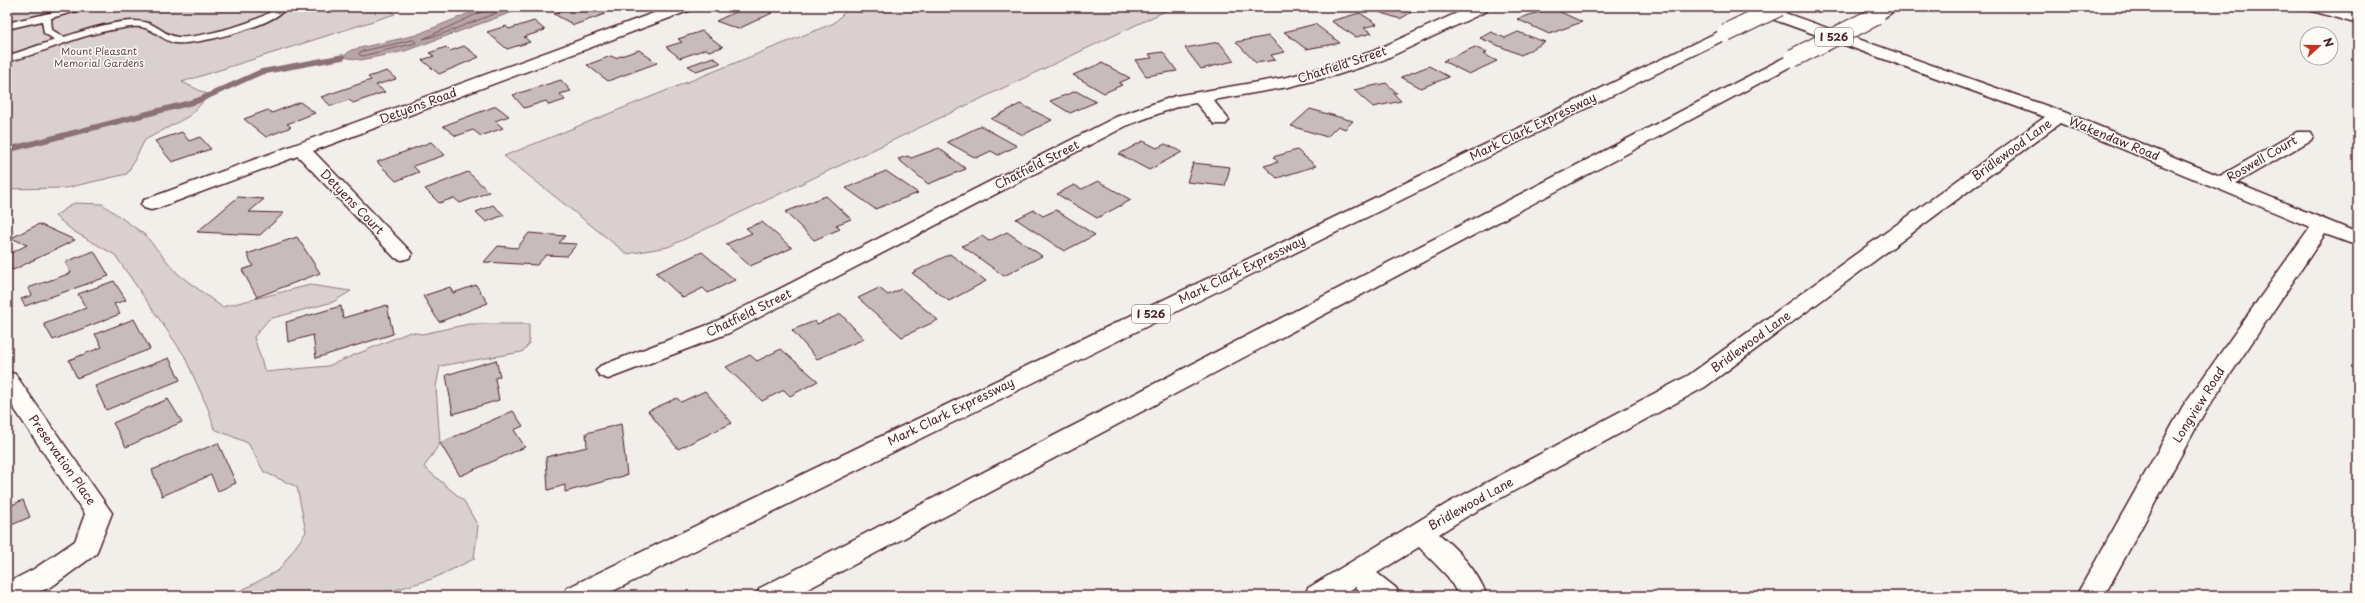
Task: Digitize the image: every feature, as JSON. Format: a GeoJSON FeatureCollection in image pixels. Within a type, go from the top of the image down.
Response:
{"type":"FeatureCollection","features":[{"type":"Feature","properties":{"kind":"main road","name":"Detyens Road"},"geometry":{"type":"LineString","coordinates":[[151,204],[685,7]]}},
{"type":"Feature","properties":{"kind":"main road","name":"Wakendaw Road"},"geometry":{"type":"LineString","coordinates":[[1754,7],[2058,116],[2358,240]]}},
{"type":"Feature","properties":{"kind":"main road","name":"Mark Clark Expressway"},"geometry":{"type":"LineString","coordinates":[[577,596],[1779,7]]}},
{"type":"Feature","properties":{"kind":"main road","name":"I 526"},"geometry":{"type":"LineString","coordinates":[[770,596],[1892,7]]}},
{"type":"Feature","properties":{"kind":"main road"},"geometry":{"type":"LineString","coordinates":[[2315,7],[2358,19]]}},
{"type":"Feature","properties":{"kind":"main road","name":"Chatfield Street"},"geometry":{"type":"LineString","coordinates":[[608,371],[720,328],[1122,121],[1175,101],[1288,82],[1331,71],[1377,56],[1478,8]]}},
{"type":"Feature","properties":{"kind":"main road"},"geometry":{"type":"LineString","coordinates":[[1202,97],[1220,120]]}},
{"type":"Feature","properties":{"kind":"main road","name":"Bridlewood Lane"},"geometry":{"type":"LineString","coordinates":[[1318,596],[1457,510],[1697,381],[2058,116]]}},
{"type":"Feature","properties":{"kind":"main road","name":"Roswell Court"},"geometry":{"type":"LineString","coordinates":[[2221,183],[2304,136]]}},
{"type":"Feature","properties":{"kind":"main road","name":"Detyens Court"},"geometry":{"type":"LineString","coordinates":[[301,149],[402,254]]}},
{"type":"Feature","properties":{"kind":"main road","name":"Longview Road"},"geometry":{"type":"LineString","coordinates":[[2090,596],[2192,412],[2322,224]]}},
{"type":"Feature","properties":{"kind":"main road","name":"Preservation Place"},"geometry":{"type":"LineString","coordinates":[[7,380],[99,513],[86,547],[44,577],[7,596]]}},
{"type":"Feature","properties":{"kind":"main road","name":"Bridlewood Lane"},"geometry":{"type":"LineString","coordinates":[[1420,532],[1454,565],[1470,586],[1472,596]]}},
{"type":"Feature","properties":{"kind":"main road"},"geometry":{"type":"LineString","coordinates":[[1357,572],[1386,596]]}},
{"type":"Feature","properties":{"kind":"lane"},"geometry":{"type":"LineString","coordinates":[[7,26],[46,18],[87,7]]}},
{"type":"Feature","properties":{"kind":"lane"},"geometry":{"type":"LineString","coordinates":[[7,51],[106,29],[142,24],[152,25],[173,40],[192,41],[273,15],[279,10],[279,7]]}},
{"type":"Feature","properties":{"kind":"lane"},"geometry":{"type":"LineString","coordinates":[[46,18],[47,32],[62,40]]}},
{"type":"Feature","properties":{"kind":"lane"},"geometry":{"type":"LineString","coordinates":[[7,60],[41,50],[62,40]]}},
{"type":"Feature","properties":{"kind":"green space","name":"Mount Pleasant Memorial Gardens"},"geometry":{"type":"Polygon","coordinates":[[[7,7],[384,7],[395,14],[182,82],[209,95],[191,115],[145,140],[127,174],[66,188],[7,189],[7,7]]]}},
{"type":"Feature","properties":{"kind":"green space"},"geometry":{"type":"Polygon","coordinates":[[[850,7],[1174,7],[668,247],[627,254],[504,156],[834,23],[850,7]]]}},
{"type":"Feature","properties":{"kind":"green space"},"geometry":{"type":"Polygon","coordinates":[[[74,203],[102,204],[144,234],[178,274],[222,307],[310,285],[351,291],[333,302],[269,319],[254,337],[265,372],[328,366],[410,332],[422,334],[469,324],[529,324],[529,344],[522,352],[440,366],[436,387],[440,443],[424,467],[464,501],[478,526],[474,559],[432,579],[375,596],[231,596],[279,570],[306,532],[297,487],[264,472],[248,443],[214,429],[209,411],[184,355],[115,255],[73,231],[55,216],[74,203]]]}},
{"type":"Feature","properties":{"kind":"water"},"geometry":{"type":"Polygon","coordinates":[[[484,7],[520,7],[510,13],[405,51],[361,60],[343,57],[351,50],[416,35],[484,7]]]}},
{"type":"Feature","properties":{"kind":"building"},"geometry":{"type":"Polygon","coordinates":[[[574,7],[593,7],[605,14],[574,25],[554,14],[574,7]]]}},
{"type":"Feature","properties":{"kind":"building"},"geometry":{"type":"Polygon","coordinates":[[[746,7],[757,7],[772,13],[738,29],[716,21],[746,7]]]}},
{"type":"Feature","properties":{"kind":"building"},"geometry":{"type":"Polygon","coordinates":[[[1378,7],[1407,7],[1415,10],[1400,19],[1373,10],[1378,7]]]}},
{"type":"Feature","properties":{"kind":"building"},"geometry":{"type":"Polygon","coordinates":[[[1552,8],[1582,22],[1549,34],[1517,19],[1552,8]]]}},
{"type":"Feature","properties":{"kind":"building"},"geometry":{"type":"Polygon","coordinates":[[[1360,13],[1377,24],[1364,28],[1372,33],[1356,37],[1331,21],[1360,13]]]}},
{"type":"Feature","properties":{"kind":"building"},"geometry":{"type":"Polygon","coordinates":[[[534,21],[545,30],[524,37],[530,42],[507,49],[487,32],[506,26],[509,29],[534,21]]]}},
{"type":"Feature","properties":{"kind":"building"},"geometry":{"type":"Polygon","coordinates":[[[1315,24],[1340,43],[1306,49],[1284,32],[1315,24]]]}},
{"type":"Feature","properties":{"kind":"building"},"geometry":{"type":"Polygon","coordinates":[[[702,31],[723,47],[709,51],[706,49],[680,58],[666,47],[682,42],[678,39],[702,31]]]}},
{"type":"Feature","properties":{"kind":"building"},"geometry":{"type":"Polygon","coordinates":[[[1491,32],[1505,38],[1518,32],[1545,42],[1521,55],[1480,38],[1491,32]]]}},
{"type":"Feature","properties":{"kind":"building"},"geometry":{"type":"Polygon","coordinates":[[[1269,36],[1285,52],[1271,55],[1275,60],[1256,63],[1236,42],[1269,36]]]}},
{"type":"Feature","properties":{"kind":"building"},"geometry":{"type":"Polygon","coordinates":[[[1219,42],[1234,61],[1201,69],[1185,48],[1219,42]]]}},
{"type":"Feature","properties":{"kind":"building"},"geometry":{"type":"Polygon","coordinates":[[[464,46],[479,57],[439,74],[422,60],[434,56],[429,53],[446,47],[450,51],[464,46]]]}},
{"type":"Feature","properties":{"kind":"building"},"geometry":{"type":"Polygon","coordinates":[[[1475,47],[1487,53],[1483,54],[1497,61],[1469,74],[1443,61],[1475,47]]]}},
{"type":"Feature","properties":{"kind":"building"},"geometry":{"type":"Polygon","coordinates":[[[639,50],[657,63],[608,81],[587,65],[611,56],[615,58],[639,50]]]}},
{"type":"Feature","properties":{"kind":"building"},"geometry":{"type":"Polygon","coordinates":[[[1163,52],[1177,71],[1146,76],[1135,60],[1152,58],[1149,54],[1163,52]]]}},
{"type":"Feature","properties":{"kind":"building"},"geometry":{"type":"Polygon","coordinates":[[[713,57],[721,63],[696,71],[688,66],[713,57]]]}},
{"type":"Feature","properties":{"kind":"building"},"geometry":{"type":"Polygon","coordinates":[[[1102,63],[1130,78],[1119,83],[1122,85],[1104,93],[1073,75],[1102,63]]]}},
{"type":"Feature","properties":{"kind":"building"},"geometry":{"type":"Polygon","coordinates":[[[1429,66],[1449,77],[1421,88],[1401,77],[1429,66]]]}},
{"type":"Feature","properties":{"kind":"building"},"geometry":{"type":"Polygon","coordinates":[[[387,71],[396,79],[376,85],[385,92],[353,103],[349,100],[331,106],[321,97],[371,80],[368,77],[387,71]]]}},
{"type":"Feature","properties":{"kind":"building"},"geometry":{"type":"Polygon","coordinates":[[[561,80],[571,91],[560,94],[565,100],[549,105],[546,101],[524,108],[513,95],[561,80]]]}},
{"type":"Feature","properties":{"kind":"building"},"geometry":{"type":"Polygon","coordinates":[[[1386,83],[1397,93],[1393,93],[1401,101],[1373,107],[1354,90],[1386,83]]]}},
{"type":"Feature","properties":{"kind":"building"},"geometry":{"type":"Polygon","coordinates":[[[1076,91],[1096,102],[1070,113],[1050,101],[1076,91]]]}},
{"type":"Feature","properties":{"kind":"building"},"geometry":{"type":"Polygon","coordinates":[[[300,102],[315,113],[287,124],[291,127],[266,137],[244,119],[268,110],[272,113],[300,102]]]}},
{"type":"Feature","properties":{"kind":"building"},"geometry":{"type":"Polygon","coordinates":[[[1020,104],[1052,120],[1023,135],[991,119],[1020,104]]]}},
{"type":"Feature","properties":{"kind":"building"},"geometry":{"type":"Polygon","coordinates":[[[496,106],[509,116],[495,121],[503,128],[481,136],[473,130],[456,136],[443,126],[496,106]]]}},
{"type":"Feature","properties":{"kind":"building"},"geometry":{"type":"Polygon","coordinates":[[[1310,109],[1353,121],[1345,129],[1338,126],[1327,137],[1291,126],[1310,109]]]}},
{"type":"Feature","properties":{"kind":"building"},"geometry":{"type":"Polygon","coordinates":[[[981,126],[1017,146],[998,155],[991,151],[976,158],[947,142],[981,126]]]}},
{"type":"Feature","properties":{"kind":"building"},"geometry":{"type":"Polygon","coordinates":[[[182,132],[189,141],[200,137],[211,149],[172,162],[155,141],[182,132]]]}},
{"type":"Feature","properties":{"kind":"building"},"geometry":{"type":"Polygon","coordinates":[[[1143,141],[1157,148],[1165,144],[1182,152],[1149,170],[1119,154],[1143,141]]]}},
{"type":"Feature","properties":{"kind":"building"},"geometry":{"type":"Polygon","coordinates":[[[431,142],[445,155],[413,166],[419,172],[396,181],[377,162],[431,142]]]}},
{"type":"Feature","properties":{"kind":"building"},"geometry":{"type":"Polygon","coordinates":[[[939,148],[966,169],[928,184],[898,159],[908,156],[911,158],[939,148]]]}},
{"type":"Feature","properties":{"kind":"building"},"geometry":{"type":"Polygon","coordinates":[[[1297,150],[1316,166],[1277,178],[1264,166],[1278,162],[1273,157],[1297,150]]]}},
{"type":"Feature","properties":{"kind":"building"},"geometry":{"type":"Polygon","coordinates":[[[1193,163],[1230,167],[1225,186],[1187,182],[1193,163]]]}},
{"type":"Feature","properties":{"kind":"building"},"geometry":{"type":"Polygon","coordinates":[[[886,171],[918,193],[875,209],[846,188],[886,171]]]}},
{"type":"Feature","properties":{"kind":"building"},"geometry":{"type":"Polygon","coordinates":[[[468,172],[489,192],[460,203],[454,198],[439,203],[425,189],[468,172]]]}},
{"type":"Feature","properties":{"kind":"building"},"geometry":{"type":"Polygon","coordinates":[[[1098,181],[1131,200],[1097,218],[1057,194],[1074,185],[1082,189],[1098,181]]]}},
{"type":"Feature","properties":{"kind":"building"},"geometry":{"type":"Polygon","coordinates":[[[826,196],[851,219],[836,225],[840,229],[814,240],[785,212],[826,196]]]}},
{"type":"Feature","properties":{"kind":"building"},"geometry":{"type":"Polygon","coordinates":[[[238,197],[264,199],[249,212],[284,213],[260,235],[197,232],[238,197]]]}},
{"type":"Feature","properties":{"kind":"building"},"geometry":{"type":"Polygon","coordinates":[[[493,205],[504,215],[486,222],[476,212],[493,205]]]}},
{"type":"Feature","properties":{"kind":"building"},"geometry":{"type":"Polygon","coordinates":[[[1034,210],[1043,216],[1056,210],[1095,235],[1064,251],[1016,219],[1034,210]]]}},
{"type":"Feature","properties":{"kind":"building"},"geometry":{"type":"Polygon","coordinates":[[[762,222],[792,248],[750,266],[726,244],[752,233],[746,228],[762,222]]]}},
{"type":"Feature","properties":{"kind":"building"},"geometry":{"type":"Polygon","coordinates":[[[39,224],[75,240],[13,270],[7,267],[7,255],[27,245],[11,238],[39,224]]]}},
{"type":"Feature","properties":{"kind":"building"},"geometry":{"type":"Polygon","coordinates":[[[1007,232],[1042,256],[1004,276],[962,246],[982,236],[989,241],[1007,232]]]}},
{"type":"Feature","properties":{"kind":"building"},"geometry":{"type":"Polygon","coordinates":[[[529,233],[565,236],[559,243],[577,244],[567,256],[546,255],[537,265],[484,262],[498,246],[517,248],[529,233]]]}},
{"type":"Feature","properties":{"kind":"building"},"geometry":{"type":"Polygon","coordinates":[[[297,237],[320,273],[257,297],[242,270],[253,266],[247,254],[297,237]]]}},
{"type":"Feature","properties":{"kind":"building"},"geometry":{"type":"Polygon","coordinates":[[[94,251],[109,276],[25,306],[21,299],[32,295],[28,288],[71,273],[65,262],[94,251]]]}},
{"type":"Feature","properties":{"kind":"building"},"geometry":{"type":"Polygon","coordinates":[[[702,252],[735,280],[708,293],[703,288],[683,298],[656,273],[702,252]]]}},
{"type":"Feature","properties":{"kind":"building"},"geometry":{"type":"Polygon","coordinates":[[[950,254],[986,281],[949,301],[912,273],[950,254]]]}},
{"type":"Feature","properties":{"kind":"building"},"geometry":{"type":"Polygon","coordinates":[[[114,281],[126,300],[114,304],[120,314],[53,340],[44,324],[86,308],[78,294],[114,281]]]}},
{"type":"Feature","properties":{"kind":"building"},"geometry":{"type":"Polygon","coordinates":[[[476,285],[488,303],[439,322],[423,296],[450,287],[453,293],[476,285]]]}},
{"type":"Feature","properties":{"kind":"building"},"geometry":{"type":"Polygon","coordinates":[[[879,288],[888,295],[901,289],[938,320],[902,337],[858,298],[879,288]]]}},
{"type":"Feature","properties":{"kind":"building"},"geometry":{"type":"Polygon","coordinates":[[[387,305],[393,334],[316,358],[313,335],[288,342],[286,322],[341,306],[343,318],[387,305]]]}},
{"type":"Feature","properties":{"kind":"building"},"geometry":{"type":"Polygon","coordinates":[[[841,314],[864,339],[817,359],[792,330],[815,321],[817,324],[841,314]]]}},
{"type":"Feature","properties":{"kind":"building"},"geometry":{"type":"Polygon","coordinates":[[[134,319],[150,349],[77,378],[69,360],[102,347],[95,334],[134,319]]]}},
{"type":"Feature","properties":{"kind":"building"},"geometry":{"type":"Polygon","coordinates":[[[781,349],[818,381],[790,396],[784,390],[762,401],[726,367],[750,355],[757,361],[781,349]]]}},
{"type":"Feature","properties":{"kind":"building"},"geometry":{"type":"Polygon","coordinates":[[[169,358],[180,380],[106,410],[95,386],[169,358]]]}},
{"type":"Feature","properties":{"kind":"building"},"geometry":{"type":"Polygon","coordinates":[[[496,360],[500,376],[495,378],[499,400],[453,414],[446,375],[496,360]]]}},
{"type":"Feature","properties":{"kind":"building"},"geometry":{"type":"Polygon","coordinates":[[[705,391],[732,423],[678,449],[648,411],[677,398],[681,402],[705,391]]]}},
{"type":"Feature","properties":{"kind":"building"},"geometry":{"type":"Polygon","coordinates":[[[168,399],[182,422],[126,447],[113,423],[168,399]]]}},
{"type":"Feature","properties":{"kind":"building"},"geometry":{"type":"Polygon","coordinates":[[[513,411],[523,426],[514,430],[525,447],[460,476],[440,443],[513,411]]]}},
{"type":"Feature","properties":{"kind":"building"},"geometry":{"type":"Polygon","coordinates":[[[621,424],[627,475],[565,492],[565,485],[548,490],[546,457],[587,447],[586,433],[621,424]]]}},
{"type":"Feature","properties":{"kind":"building"},"geometry":{"type":"Polygon","coordinates":[[[218,443],[236,483],[218,491],[211,475],[162,496],[152,470],[218,443]]]}},
{"type":"Feature","properties":{"kind":"building"},"geometry":{"type":"Polygon","coordinates":[[[23,500],[30,517],[7,527],[7,507],[23,500]]]}},
{"type":"Feature","properties":{"kind":"waterway"},"geometry":{"type":"LineString","coordinates":[[7,150],[197,101],[261,72],[343,57]]}}]}
